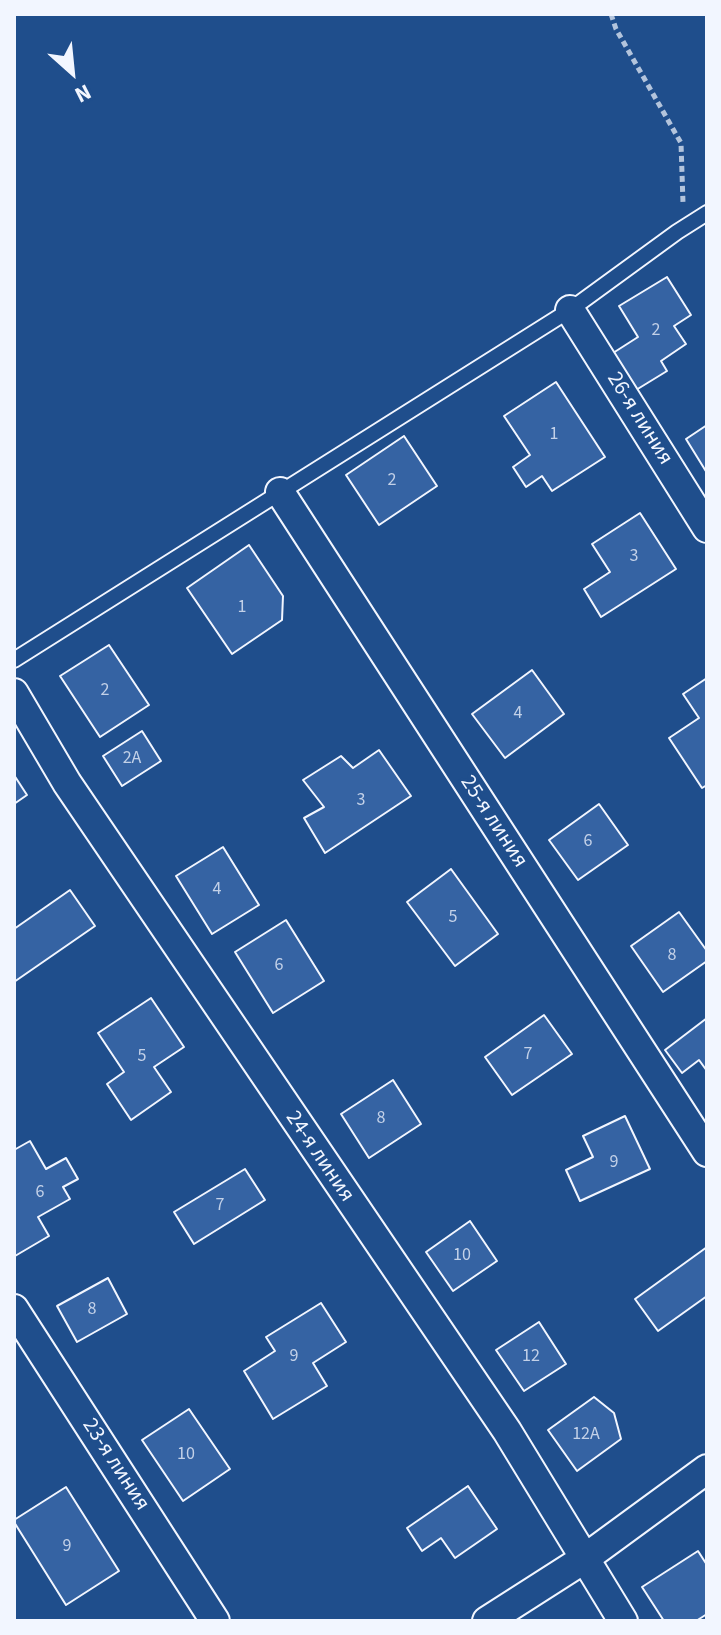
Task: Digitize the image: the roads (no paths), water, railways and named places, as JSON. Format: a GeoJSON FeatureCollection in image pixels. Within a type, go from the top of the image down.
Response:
{"type":"FeatureCollection","features":[{"type":"Feature","properties":{"kind":"street","name":"26-я линия"},"geometry":{"type":"LineString","coordinates":[[570,310],[707,528]]}},
{"type":"Feature","properties":{"kind":"street","name":"25-я линия"},"geometry":{"type":"LineString","coordinates":[[280,492],[707,1152]]}},
{"type":"Feature","properties":{"kind":"street","name":"24-я линия"},"geometry":{"type":"LineString","coordinates":[[14,693],[67,783],[507,1431],[623,1621]]}},
{"type":"Feature","properties":{"kind":"street","name":"23-я линия"},"geometry":{"type":"LineString","coordinates":[[14,1309],[215,1621]]}},
{"type":"Feature","properties":{"kind":"street"},"geometry":{"type":"LineString","coordinates":[[487,1621],[584,1559],[707,1469]]}},
{"type":"Feature","properties":{"kind":"lane"},"geometry":{"type":"LineString","coordinates":[[14,660],[570,310],[707,213]]}}]}
